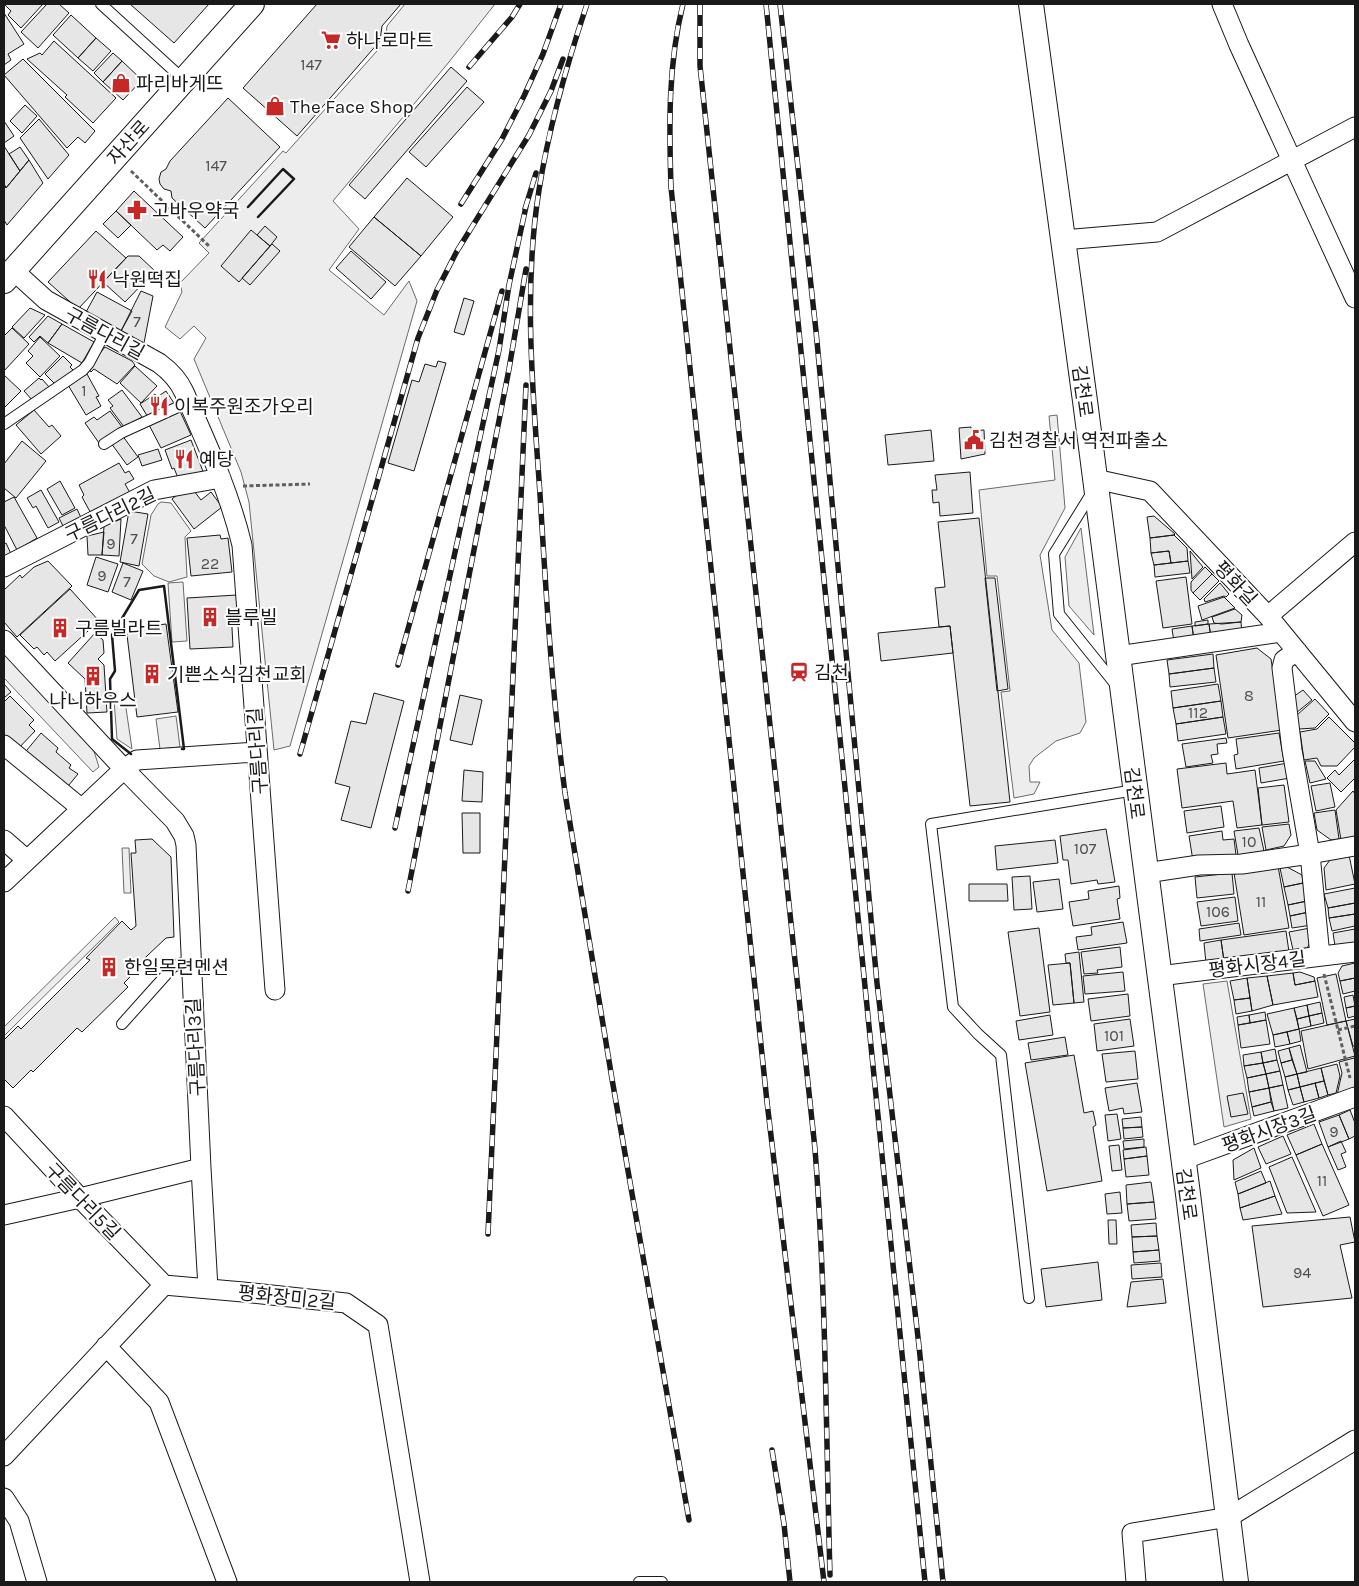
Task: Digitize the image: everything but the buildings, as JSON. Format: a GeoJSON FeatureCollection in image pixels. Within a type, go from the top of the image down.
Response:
{"type":"FeatureCollection","features":[{"type":"Feature","properties":{"kind":"street","name":"자산로"},"geometry":{"type":"LineString","coordinates":[[7,271],[115,156],[252,4]]}},
{"type":"Feature","properties":{"kind":"street","name":"김천로"},"geometry":{"type":"LineString","coordinates":[[1034,4],[1236,1582]]}},
{"type":"Feature","properties":{"kind":"street"},"geometry":{"type":"LineString","coordinates":[[1222,4],[1355,298]]}},
{"type":"Feature","properties":{"kind":"street"},"geometry":{"type":"LineString","coordinates":[[1063,240],[1158,232],[1355,127]]}},
{"type":"Feature","properties":{"kind":"street","name":"구름다리길"},"geometry":{"type":"LineString","coordinates":[[7,271],[46,300],[159,363],[169,371],[179,381],[224,485],[236,518],[242,545],[275,990]]}},
{"type":"Feature","properties":{"kind":"street","name":"평화길"},"geometry":{"type":"LineString","coordinates":[[1095,482],[1150,491],[1268,616],[1355,722]]}},
{"type":"Feature","properties":{"kind":"street","name":"구름다리2길"},"geometry":{"type":"LineString","coordinates":[[4,567],[154,490],[224,485]]}},
{"type":"Feature","properties":{"kind":"street"},"geometry":{"type":"LineString","coordinates":[[1268,616],[1355,542]]}},
{"type":"Feature","properties":{"kind":"street"},"geometry":{"type":"LineString","coordinates":[[1118,656],[1281,632]]}},
{"type":"Feature","properties":{"kind":"street","name":"구름다리3길"},"geometry":{"type":"LineString","coordinates":[[4,640],[175,821],[184,836],[186,846],[200,1168],[208,1288]]}},
{"type":"Feature","properties":{"kind":"street"},"geometry":{"type":"LineString","coordinates":[[1297,651],[1284,660],[1282,668],[1292,750],[1310,854],[1320,956]]}},
{"type":"Feature","properties":{"kind":"street"},"geometry":{"type":"LineString","coordinates":[[4,745],[82,809]]}},
{"type":"Feature","properties":{"kind":"street"},"geometry":{"type":"LineString","coordinates":[[4,882],[132,762],[142,758],[257,752]]}},
{"type":"Feature","properties":{"kind":"street"},"geometry":{"type":"LineString","coordinates":[[4,840],[27,860]]}},
{"type":"Feature","properties":{"kind":"street"},"geometry":{"type":"LineString","coordinates":[[1146,873],[1199,866],[1242,864],[1355,846]]}},
{"type":"Feature","properties":{"kind":"street","name":"평화시장4길"},"geometry":{"type":"LineString","coordinates":[[1159,976],[1355,952]]}},
{"type":"Feature","properties":{"kind":"street","name":"평화시장3길"},"geometry":{"type":"LineString","coordinates":[[1182,1160],[1355,1098]]}},
{"type":"Feature","properties":{"kind":"street","name":"구름다리5길"},"geometry":{"type":"LineString","coordinates":[[4,1116],[164,1285]]}},
{"type":"Feature","properties":{"kind":"street"},"geometry":{"type":"LineString","coordinates":[[4,1215],[200,1168]]}},
{"type":"Feature","properties":{"kind":"street"},"geometry":{"type":"LineString","coordinates":[[4,1456],[164,1285]]}},
{"type":"Feature","properties":{"kind":"street","name":"평화장미2길"},"geometry":{"type":"LineString","coordinates":[[164,1285],[346,1303],[378,1325],[420,1582]]}},
{"type":"Feature","properties":{"kind":"street"},"geometry":{"type":"LineString","coordinates":[[106,1346],[159,1402],[228,1582]]}},
{"type":"Feature","properties":{"kind":"street"},"geometry":{"type":"LineString","coordinates":[[1136,1582],[1132,1533],[1229,1517],[1355,1440]]}},
{"type":"Feature","properties":{"kind":"street"},"geometry":{"type":"LineString","coordinates":[[4,1498],[19,1521],[37,1582]]}},
{"type":"Feature","properties":{"kind":"lane"},"geometry":{"type":"LineString","coordinates":[[101,4],[184,80]]}},
{"type":"Feature","properties":{"kind":"lane"},"geometry":{"type":"LineString","coordinates":[[4,424],[83,370],[89,363],[105,333]]}},
{"type":"Feature","properties":{"kind":"lane"},"geometry":{"type":"LineString","coordinates":[[104,444],[121,433],[188,402]]}},
{"type":"Feature","properties":{"kind":"lane"},"geometry":{"type":"LineString","coordinates":[[1095,482],[1054,554],[1059,614],[1123,693]]}},
{"type":"Feature","properties":{"kind":"lane"},"geometry":{"type":"LineString","coordinates":[[1029,1298],[1001,1055],[953,1007],[931,824],[1135,790]]}},
{"type":"Feature","properties":{"kind":"lane"},"geometry":{"type":"LineString","coordinates":[[122,1024],[173,967],[191,959]]}},
{"type":"Feature","properties":{"kind":"lane"},"geometry":{"type":"LineString","coordinates":[[639,1582],[662,1582]]}},
{"type":"Feature","properties":{"kind":"path"},"geometry":{"type":"LineString","coordinates":[[115,156],[210,246]]}},
{"type":"Feature","properties":{"kind":"path"},"geometry":{"type":"LineString","coordinates":[[224,485],[310,484]]}},
{"type":"Feature","properties":{"kind":"path"},"geometry":{"type":"LineString","coordinates":[[1325,977],[1355,1098]]}},
{"type":"Feature","properties":{"kind":"path"},"geometry":{"type":"LineString","coordinates":[[1338,1030],[1355,1026]]}},
{"type":"Feature","properties":{"kind":"shaded area"},"geometry":{"type":"Polygon","coordinates":[[[405,4],[495,4],[333,201],[359,229],[329,270],[384,315],[409,281],[417,301],[290,746],[274,750],[249,502],[241,472],[194,359],[206,338],[194,326],[180,339],[165,327],[182,292],[180,283],[209,253],[199,243],[283,151],[286,153],[385,42],[387,26],[405,4]]]}},
{"type":"Feature","properties":{"kind":"shaded area"},"geometry":{"type":"Polygon","coordinates":[[[1057,415],[1065,508],[1040,555],[1052,630],[1079,663],[1086,722],[1080,733],[1056,741],[1034,758],[1029,766],[1030,782],[1040,782],[1034,794],[1014,798],[1001,692],[1010,691],[997,576],[987,576],[979,490],[1055,480],[1049,416],[1057,415]]]}},
{"type":"Feature","properties":{"kind":"shaded area"},"geometry":{"type":"Polygon","coordinates":[[[161,502],[171,503],[191,531],[185,537],[187,577],[169,582],[154,576],[142,564],[151,515],[161,502]]]}},
{"type":"Feature","properties":{"kind":"shaded area"},"geometry":{"type":"Polygon","coordinates":[[[1081,528],[1094,635],[1069,606],[1065,557],[1081,528]]]}},
{"type":"Feature","properties":{"kind":"shaded area"},"geometry":{"type":"Polygon","coordinates":[[[183,582],[187,641],[172,642],[168,583],[183,582]]]}},
{"type":"Feature","properties":{"kind":"shaded area"},"geometry":{"type":"Polygon","coordinates":[[[4,650],[91,742],[99,767],[93,772],[4,678],[4,650]]]}},
{"type":"Feature","properties":{"kind":"shaded area"},"geometry":{"type":"Polygon","coordinates":[[[114,700],[126,708],[132,749],[117,739],[114,700]]]}},
{"type":"Feature","properties":{"kind":"shaded area"},"geometry":{"type":"Polygon","coordinates":[[[176,716],[180,747],[160,749],[156,719],[176,716]]]}},
{"type":"Feature","properties":{"kind":"shaded area"},"geometry":{"type":"Polygon","coordinates":[[[122,848],[129,848],[131,893],[124,893],[122,848]]]}},
{"type":"Feature","properties":{"kind":"shaded area"},"geometry":{"type":"Polygon","coordinates":[[[115,917],[119,922],[4,1036],[4,1027],[115,917]]]}},
{"type":"Feature","properties":{"kind":"shaded area"},"geometry":{"type":"Polygon","coordinates":[[[1227,981],[1251,1119],[1224,1127],[1203,984],[1227,981]]]}},
{"type":"Feature","properties":{"kind":"railway"},"geometry":{"type":"LineString","coordinates":[[469,67],[512,17],[520,4]]}},
{"type":"Feature","properties":{"kind":"railway"},"geometry":{"type":"LineString","coordinates":[[461,204],[502,139],[524,96],[543,54],[561,4]]}},
{"type":"Feature","properties":{"kind":"railway"},"geometry":{"type":"LineString","coordinates":[[587,4],[566,72],[548,142],[539,190],[531,265],[532,380],[547,606],[556,719],[565,793],[612,1079],[689,1520]]}},
{"type":"Feature","properties":{"kind":"railway"},"geometry":{"type":"LineString","coordinates":[[683,4],[672,72],[670,118],[671,187],[767,1102],[824,1582]]}},
{"type":"Feature","properties":{"kind":"railway"},"geometry":{"type":"LineString","coordinates":[[700,4],[700,66],[815,1149],[824,1309],[830,1575]]}},
{"type":"Feature","properties":{"kind":"railway"},"geometry":{"type":"LineString","coordinates":[[766,4],[925,1582]]}},
{"type":"Feature","properties":{"kind":"railway"},"geometry":{"type":"LineString","coordinates":[[780,4],[816,331],[877,983],[919,1346],[943,1582]]}},
{"type":"Feature","properties":{"kind":"railway"},"geometry":{"type":"LineString","coordinates":[[300,754],[418,338],[437,290],[457,251],[529,135],[551,91],[563,59]]}},
{"type":"Feature","properties":{"kind":"railway"},"geometry":{"type":"LineString","coordinates":[[525,209],[536,173]]}},
{"type":"Feature","properties":{"kind":"railway"},"geometry":{"type":"LineString","coordinates":[[395,828],[499,350],[509,285],[527,202]]}},
{"type":"Feature","properties":{"kind":"railway"},"geometry":{"type":"LineString","coordinates":[[408,891],[509,369],[526,269]]}},
{"type":"Feature","properties":{"kind":"railway"},"geometry":{"type":"LineString","coordinates":[[398,665],[502,291]]}},
{"type":"Feature","properties":{"kind":"railway"},"geometry":{"type":"LineString","coordinates":[[488,1234],[526,385]]}},
{"type":"Feature","properties":{"kind":"railway"},"geometry":{"type":"LineString","coordinates":[[772,1450],[784,1524],[790,1582]]}},
{"type":"Feature","properties":{"kind":"wall"},"geometry":{"type":"LineString","coordinates":[[248,207],[283,169],[294,179],[258,217]]}},
{"type":"Feature","properties":{"kind":"wall"},"geometry":{"type":"LineString","coordinates":[[131,754],[112,739],[110,679],[115,671],[112,635],[139,590],[164,586],[184,749],[182,749]]}},
{"type":"Feature","properties":{"kind":"place","name":"하나로마트"},"geometry":{"type":"Point","coordinates":[331,40]}},
{"type":"Feature","properties":{"kind":"place","name":"파리바게뜨"},"geometry":{"type":"Point","coordinates":[121,83]}},
{"type":"Feature","properties":{"kind":"place","name":"The Face Shop"},"geometry":{"type":"Point","coordinates":[275,106]}},
{"type":"Feature","properties":{"kind":"place","name":"고바우약국"},"geometry":{"type":"Point","coordinates":[137,210]}},
{"type":"Feature","properties":{"kind":"place","name":"낙원떡집"},"geometry":{"type":"Point","coordinates":[97,279]}},
{"type":"Feature","properties":{"kind":"place","name":"이복주원조가오리"},"geometry":{"type":"Point","coordinates":[159,406]}},
{"type":"Feature","properties":{"kind":"place","name":"김천경찰서 역전파출소"},"geometry":{"type":"Point","coordinates":[974,440]}},
{"type":"Feature","properties":{"kind":"place","name":"예당"},"geometry":{"type":"Point","coordinates":[184,459]}},
{"type":"Feature","properties":{"kind":"place","name":"블루빌"},"geometry":{"type":"Point","coordinates":[210,617]}},
{"type":"Feature","properties":{"kind":"place","name":"구름빌라트"},"geometry":{"type":"Point","coordinates":[60,628]}},
{"type":"Feature","properties":{"kind":"place","name":"김천"},"geometry":{"type":"Point","coordinates":[799,672]}},
{"type":"Feature","properties":{"kind":"place","name":"기쁜소식김천교회"},"geometry":{"type":"Point","coordinates":[152,674]}},
{"type":"Feature","properties":{"kind":"place","name":"나니하우스"},"geometry":{"type":"Point","coordinates":[93,676]}},
{"type":"Feature","properties":{"kind":"place","name":"한일목련멘션"},"geometry":{"type":"Point","coordinates":[109,967]}}]}
